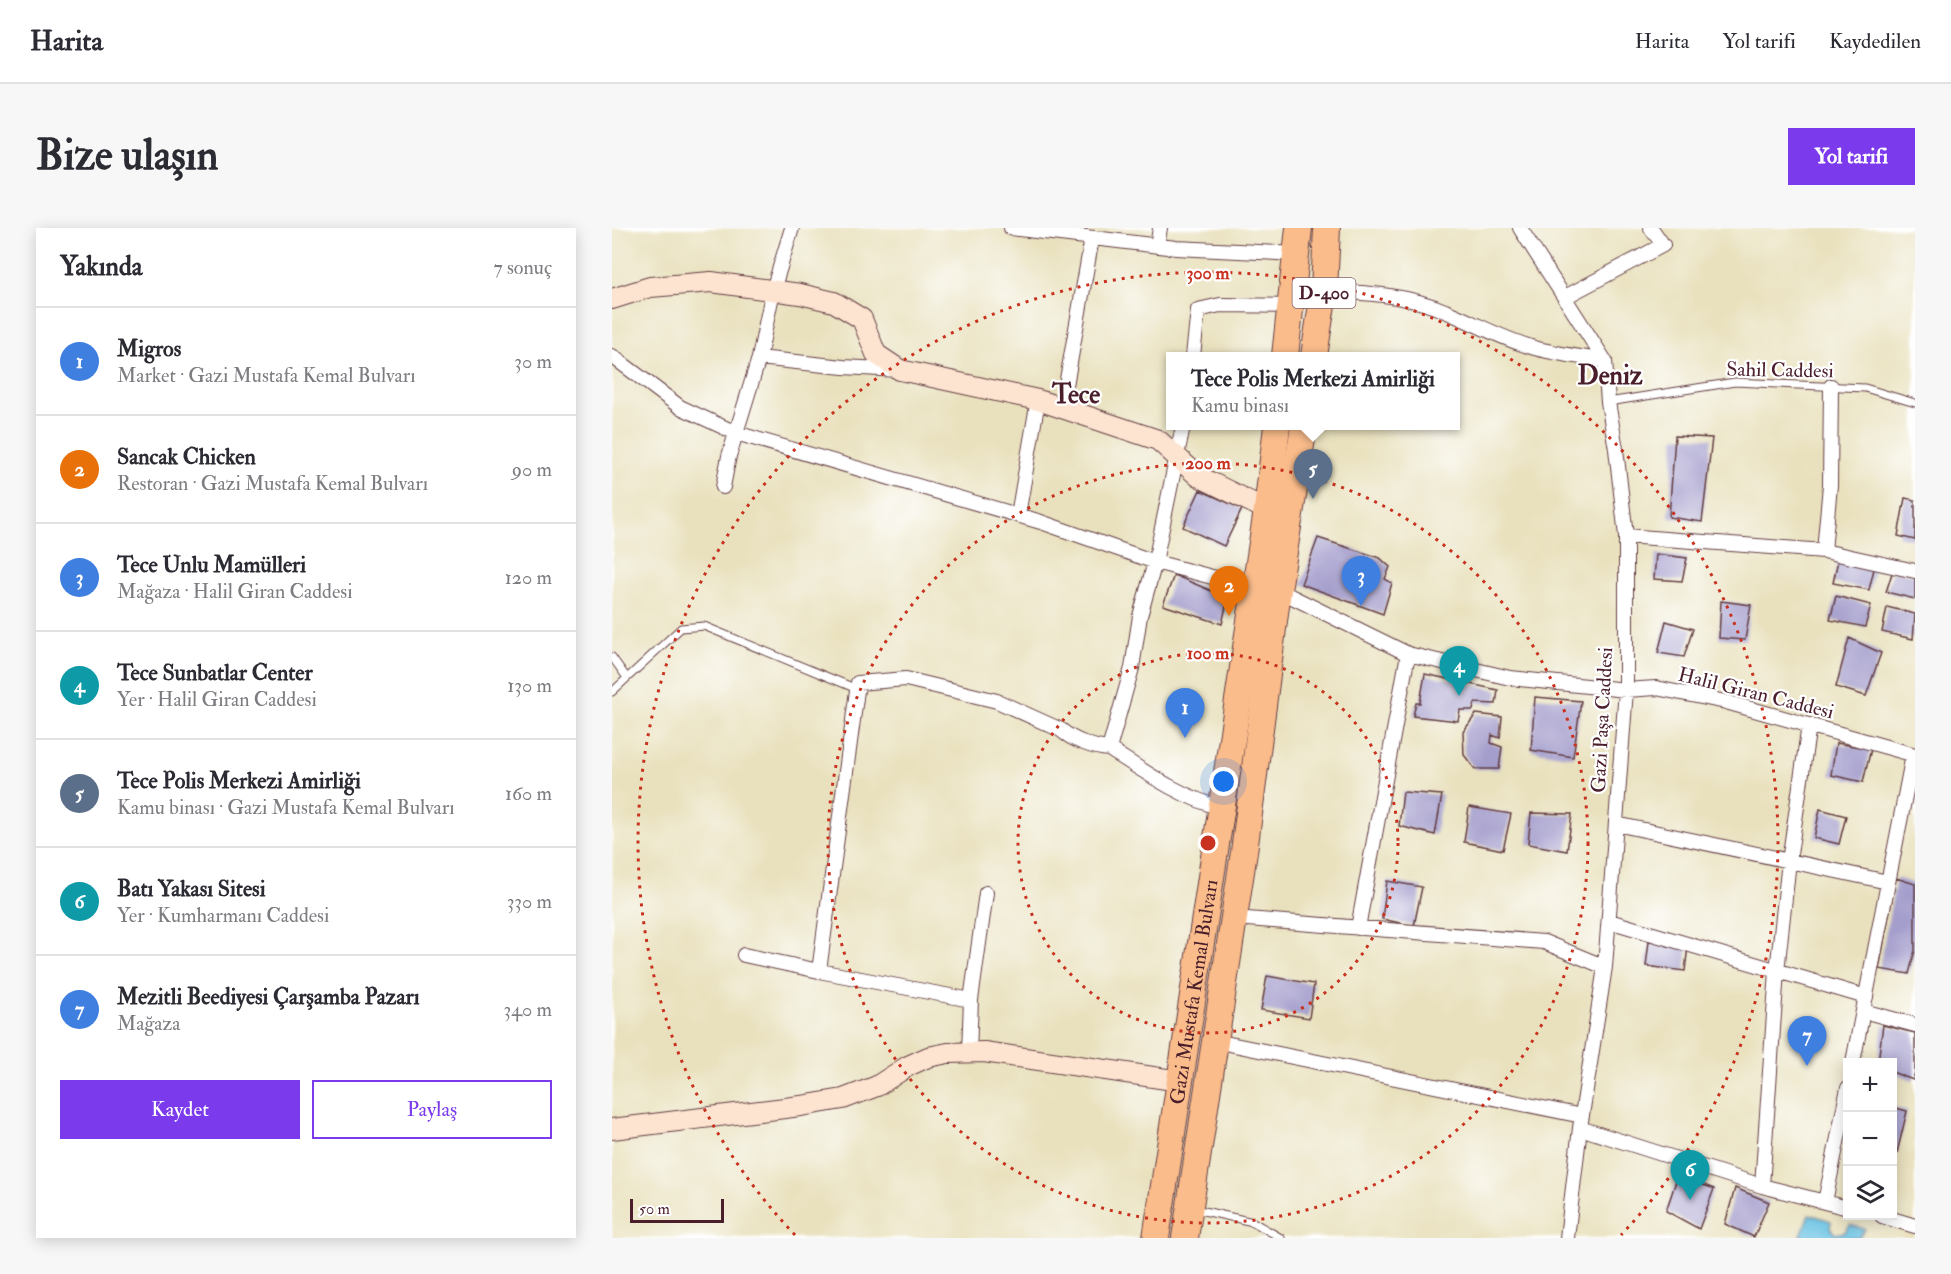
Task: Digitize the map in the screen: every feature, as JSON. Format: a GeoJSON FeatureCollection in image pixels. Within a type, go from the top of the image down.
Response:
{"type":"FeatureCollection","features":[{"type":"Feature","properties":{"kind":"highway","name":"D-400"},"geometry":{"type":"LineString","coordinates":[[1286,352],[1299,228]]}},
{"type":"Feature","properties":{"kind":"highway","name":"D-400"},"geometry":{"type":"LineString","coordinates":[[1315,352],[1324,291],[1327,228]]}},
{"type":"Feature","properties":{"kind":"highway","name":"Gazi Mustafa Kemal Bulvarı"},"geometry":{"type":"LineString","coordinates":[[1185,1238],[1244,852],[1266,589],[1267,510],[1277,430]]}},
{"type":"Feature","properties":{"kind":"highway","name":"Gazi Mustafa Kemal Bulvarı"},"geometry":{"type":"LineString","coordinates":[[1156,1238],[1221,807],[1266,589],[1303,430]]}},
{"type":"Feature","properties":{"kind":"street"},"geometry":{"type":"LineString","coordinates":[[723,487],[729,456],[759,358],[773,291],[792,228]]}},
{"type":"Feature","properties":{"kind":"street"},"geometry":{"type":"LineString","coordinates":[[1011,228],[1157,246],[1297,254]]}},
{"type":"Feature","properties":{"kind":"street"},"geometry":{"type":"LineString","coordinates":[[1157,246],[1160,228]]}},
{"type":"Feature","properties":{"kind":"street","name":"Gazi Paşa Caddesi"},"geometry":{"type":"LineString","coordinates":[[1520,228],[1605,361],[1608,402],[1617,449],[1626,536],[1626,690],[1609,921],[1605,967],[1581,1122],[1567,1238]]}},
{"type":"Feature","properties":{"kind":"street"},"geometry":{"type":"LineString","coordinates":[[1565,297],[1662,245],[1651,228]]}},
{"type":"Feature","properties":{"kind":"street"},"geometry":{"type":"LineString","coordinates":[[1062,408],[1092,238]]}},
{"type":"Feature","properties":{"kind":"street"},"geometry":{"type":"LineString","coordinates":[[612,299],[650,286],[711,282],[800,294],[834,302],[862,319],[876,354],[900,370]]}},
{"type":"Feature","properties":{"kind":"street"},"geometry":{"type":"LineString","coordinates":[[1324,291],[1371,293],[1408,298],[1445,310],[1494,335],[1527,346],[1605,361]]}},
{"type":"Feature","properties":{"kind":"street"},"geometry":{"type":"LineString","coordinates":[[1194,352],[1198,310],[1220,304],[1291,306]]}},
{"type":"Feature","properties":{"kind":"street","name":"Halil Giran Caddesi"},"geometry":{"type":"LineString","coordinates":[[612,356],[680,407],[736,433],[1018,515],[1155,562],[1266,589],[1408,654],[1509,678],[1626,690],[1656,688],[1726,702],[1914,755]]}},
{"type":"Feature","properties":{"kind":"street"},"geometry":{"type":"LineString","coordinates":[[759,358],[843,367],[900,370],[1038,400],[1158,440],[1198,476],[1267,510]]}},
{"type":"Feature","properties":{"kind":"street"},"geometry":{"type":"LineString","coordinates":[[1824,551],[1830,485],[1832,386]]}},
{"type":"Feature","properties":{"kind":"street"},"geometry":{"type":"LineString","coordinates":[[1018,515],[1038,400]]}},
{"type":"Feature","properties":{"kind":"street"},"geometry":{"type":"LineString","coordinates":[[1109,749],[1132,668],[1140,616],[1155,562],[1182,430]]}},
{"type":"Feature","properties":{"kind":"street"},"geometry":{"type":"LineString","coordinates":[[1626,536],[1824,551],[1915,571]]}},
{"type":"Feature","properties":{"kind":"street"},"geometry":{"type":"LineString","coordinates":[[1358,928],[1408,654]]}},
{"type":"Feature","properties":{"kind":"street"},"geometry":{"type":"LineString","coordinates":[[819,971],[858,683],[906,680],[997,701],[1061,730],[1067,735],[1109,749],[1171,788],[1201,802],[1221,807]]}},
{"type":"Feature","properties":{"kind":"street"},"geometry":{"type":"LineString","coordinates":[[1762,1186],[1777,971],[1789,861],[1809,725]]}},
{"type":"Feature","properties":{"kind":"street"},"geometry":{"type":"LineString","coordinates":[[1854,1058],[1914,755]]}},
{"type":"Feature","properties":{"kind":"street"},"geometry":{"type":"LineString","coordinates":[[1616,824],[1888,882]]}},
{"type":"Feature","properties":{"kind":"street"},"geometry":{"type":"LineString","coordinates":[[969,1053],[971,1000],[986,893]]}},
{"type":"Feature","properties":{"kind":"street"},"geometry":{"type":"LineString","coordinates":[[1234,918],[1544,942],[1605,967]]}},
{"type":"Feature","properties":{"kind":"street"},"geometry":{"type":"LineString","coordinates":[[1609,921],[1866,997]]}},
{"type":"Feature","properties":{"kind":"street"},"geometry":{"type":"LineString","coordinates":[[744,955],[971,1000]]}},
{"type":"Feature","properties":{"kind":"street"},"geometry":{"type":"LineString","coordinates":[[1863,1011],[1915,1025]]}},
{"type":"Feature","properties":{"kind":"street"},"geometry":{"type":"LineString","coordinates":[[1215,1041],[1581,1122],[1762,1186],[1843,1207]]}},
{"type":"Feature","properties":{"kind":"street"},"geometry":{"type":"LineString","coordinates":[[612,1129],[843,1099],[877,1086],[908,1066],[928,1057],[948,1053],[995,1054],[1180,1081]]}},
{"type":"Feature","properties":{"kind":"street"},"geometry":{"type":"LineString","coordinates":[[1825,1202],[1843,1112]]}},
{"type":"Feature","properties":{"kind":"street"},"geometry":{"type":"LineString","coordinates":[[1897,1220],[1915,1226]]}},
{"type":"Feature","properties":{"kind":"lane","name":"Sahil Caddesi"},"geometry":{"type":"LineString","coordinates":[[1608,402],[1735,382],[1865,388],[1915,403]]}},
{"type":"Feature","properties":{"kind":"lane"},"geometry":{"type":"LineString","coordinates":[[612,692],[681,628],[704,626],[857,690]]}},
{"type":"Feature","properties":{"kind":"lane"},"geometry":{"type":"LineString","coordinates":[[612,657],[627,678]]}},
{"type":"Feature","properties":{"kind":"lane"},"geometry":{"type":"LineString","coordinates":[[1189,1208],[1253,1222],[1281,1238]]}},
{"type":"Feature","properties":{"kind":"water"},"geometry":{"type":"Polygon","coordinates":[[[1809,1214],[1831,1221],[1830,1228],[1835,1234],[1845,1232],[1850,1225],[1865,1229],[1859,1238],[1800,1238],[1809,1214]]]}},
{"type":"Feature","properties":{"kind":"building"},"geometry":{"type":"Polygon","coordinates":[[[1675,436],[1712,438],[1702,522],[1669,517],[1675,436]]]}},
{"type":"Feature","properties":{"kind":"building"},"geometry":{"type":"Polygon","coordinates":[[[1200,490],[1242,509],[1224,546],[1183,527],[1200,490]]]}},
{"type":"Feature","properties":{"kind":"building"},"geometry":{"type":"Polygon","coordinates":[[[1905,498],[1915,500],[1915,540],[1898,536],[1905,498]]]}},
{"type":"Feature","properties":{"kind":"building"},"geometry":{"type":"Polygon","coordinates":[[[1318,538],[1380,558],[1390,567],[1385,579],[1392,583],[1383,614],[1301,584],[1318,538]]]}},
{"type":"Feature","properties":{"kind":"building"},"geometry":{"type":"Polygon","coordinates":[[[1656,554],[1687,558],[1682,581],[1654,579],[1656,554]]]}},
{"type":"Feature","properties":{"kind":"building"},"geometry":{"type":"Polygon","coordinates":[[[1838,560],[1874,569],[1869,590],[1833,583],[1838,560]]]}},
{"type":"Feature","properties":{"kind":"building"},"geometry":{"type":"Polygon","coordinates":[[[1893,570],[1915,575],[1915,599],[1886,592],[1893,570]]]}},
{"type":"Feature","properties":{"kind":"building"},"geometry":{"type":"Polygon","coordinates":[[[1174,575],[1228,598],[1222,624],[1163,605],[1174,575]]]}},
{"type":"Feature","properties":{"kind":"building"},"geometry":{"type":"Polygon","coordinates":[[[1836,596],[1871,605],[1865,627],[1830,620],[1836,596]]]}},
{"type":"Feature","properties":{"kind":"building"},"geometry":{"type":"Polygon","coordinates":[[[1721,601],[1751,605],[1745,640],[1719,638],[1721,601]]]}},
{"type":"Feature","properties":{"kind":"building"},"geometry":{"type":"Polygon","coordinates":[[[1887,607],[1915,614],[1913,639],[1882,632],[1887,607]]]}},
{"type":"Feature","properties":{"kind":"building"},"geometry":{"type":"Polygon","coordinates":[[[1666,621],[1693,629],[1684,657],[1658,653],[1666,621]]]}},
{"type":"Feature","properties":{"kind":"building"},"geometry":{"type":"Polygon","coordinates":[[[1849,638],[1881,653],[1866,696],[1836,687],[1849,638]]]}},
{"type":"Feature","properties":{"kind":"building"},"geometry":{"type":"Polygon","coordinates":[[[1425,674],[1498,690],[1496,704],[1475,703],[1473,710],[1460,710],[1458,721],[1413,716],[1416,703],[1420,703],[1425,674]]]}},
{"type":"Feature","properties":{"kind":"building"},"geometry":{"type":"Polygon","coordinates":[[[1535,697],[1581,701],[1573,757],[1531,750],[1535,697]]]}},
{"type":"Feature","properties":{"kind":"building"},"geometry":{"type":"Polygon","coordinates":[[[1476,714],[1502,717],[1500,738],[1492,735],[1491,743],[1502,747],[1499,769],[1475,769],[1464,755],[1463,732],[1476,714]]]}},
{"type":"Feature","properties":{"kind":"building"},"geometry":{"type":"Polygon","coordinates":[[[1836,743],[1871,749],[1863,782],[1831,775],[1836,743]]]}},
{"type":"Feature","properties":{"kind":"building"},"geometry":{"type":"Polygon","coordinates":[[[1403,792],[1442,795],[1435,835],[1399,826],[1403,792]]]}},
{"type":"Feature","properties":{"kind":"building"},"geometry":{"type":"Polygon","coordinates":[[[1469,807],[1511,814],[1503,850],[1464,842],[1469,807]]]}},
{"type":"Feature","properties":{"kind":"building"},"geometry":{"type":"Polygon","coordinates":[[[1820,809],[1846,816],[1839,844],[1814,838],[1820,809]]]}},
{"type":"Feature","properties":{"kind":"building"},"geometry":{"type":"Polygon","coordinates":[[[1531,813],[1572,814],[1567,851],[1528,844],[1531,813]]]}},
{"type":"Feature","properties":{"kind":"building"},"geometry":{"type":"Polygon","coordinates":[[[1896,878],[1915,884],[1915,950],[1909,974],[1879,969],[1896,878]]]}},
{"type":"Feature","properties":{"kind":"building"},"geometry":{"type":"Polygon","coordinates":[[[1387,881],[1422,887],[1414,926],[1382,919],[1387,881]]]}},
{"type":"Feature","properties":{"kind":"building"},"geometry":{"type":"Polygon","coordinates":[[[1649,941],[1688,946],[1685,971],[1646,966],[1649,941]]]}},
{"type":"Feature","properties":{"kind":"building"},"geometry":{"type":"Polygon","coordinates":[[[1267,976],[1314,984],[1309,1018],[1261,1010],[1267,976]]]}},
{"type":"Feature","properties":{"kind":"building"},"geometry":{"type":"Polygon","coordinates":[[[1883,1025],[1915,1033],[1913,1080],[1897,1074],[1897,1058],[1879,1058],[1883,1025]]]}},
{"type":"Feature","properties":{"kind":"building"},"geometry":{"type":"Polygon","coordinates":[[[1897,1108],[1907,1111],[1897,1153],[1897,1108]]]}},
{"type":"Feature","properties":{"kind":"building"},"geometry":{"type":"Polygon","coordinates":[[[1678,1175],[1714,1189],[1699,1229],[1666,1211],[1678,1175]]]}},
{"type":"Feature","properties":{"kind":"building"},"geometry":{"type":"Polygon","coordinates":[[[1735,1188],[1769,1202],[1754,1237],[1725,1224],[1735,1188]]]}},
{"type":"Feature","properties":{"kind":"place","name":"Tece Polis Merkezi Amirliği"},"geometry":{"type":"Point","coordinates":[1313,499]}},
{"type":"Feature","properties":{"kind":"place","name":"Tece Unlu Mamülleri"},"geometry":{"type":"Point","coordinates":[1361,606]}},
{"type":"Feature","properties":{"kind":"place","name":"Sancak Chicken"},"geometry":{"type":"Point","coordinates":[1229,616]}},
{"type":"Feature","properties":{"kind":"place","name":"Tece Sunbatlar Center"},"geometry":{"type":"Point","coordinates":[1459,696]}},
{"type":"Feature","properties":{"kind":"place","name":"Migros"},"geometry":{"type":"Point","coordinates":[1185,738]}},
{"type":"Feature","properties":{"kind":"place","name":"Mezitli Beediyesi Çarşamba Pazarı"},"geometry":{"type":"Point","coordinates":[1807,1066]}},
{"type":"Feature","properties":{"kind":"place","name":"Batı Yakası Sitesi"},"geometry":{"type":"Point","coordinates":[1690,1200]}},
{"type":"Feature","properties":{"kind":"district","name":"Deniz"},"geometry":{"type":"Point","coordinates":[1610,376]}},
{"type":"Feature","properties":{"kind":"district","name":"Tece"},"geometry":{"type":"Point","coordinates":[1076,395]}}]}
